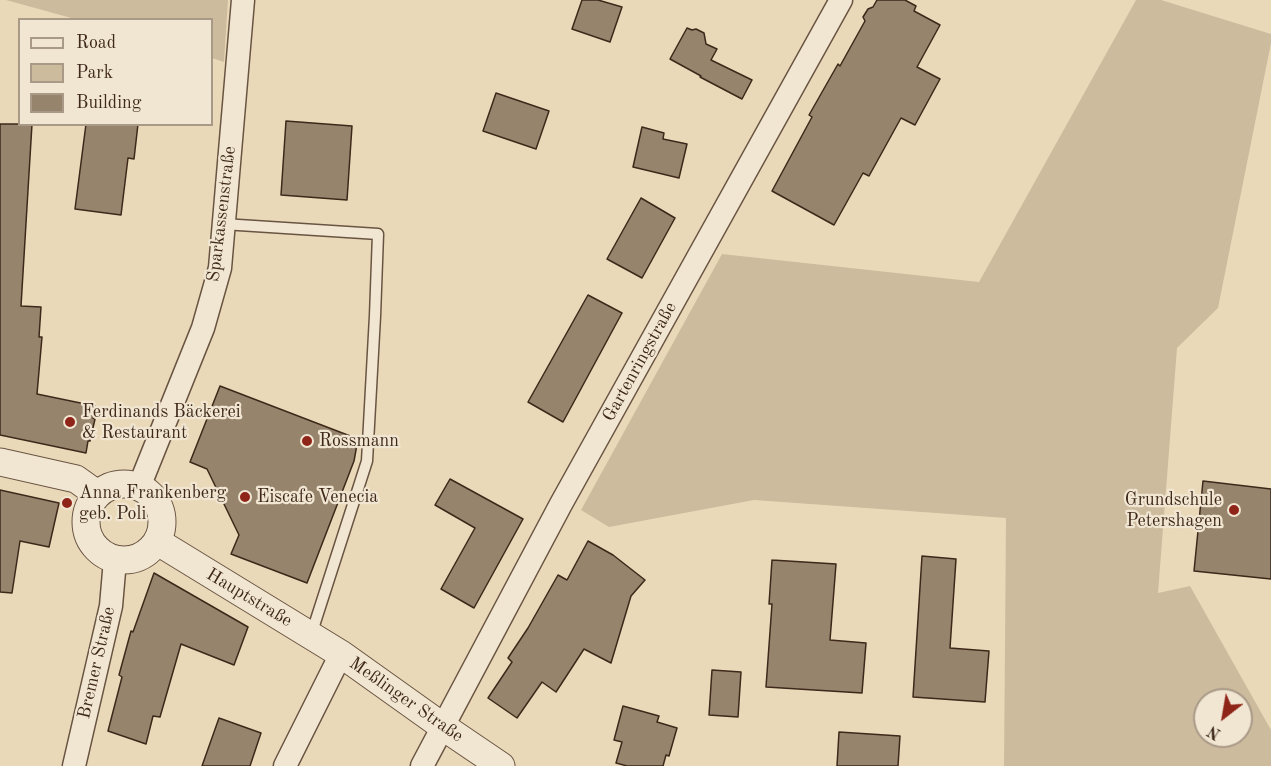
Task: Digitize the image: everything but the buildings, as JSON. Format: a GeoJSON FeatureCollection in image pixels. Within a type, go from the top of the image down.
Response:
{"type":"FeatureCollection","features":[{"type":"Feature","properties":{"kind":"street","name":"Sparkassenstraße"},"geometry":{"type":"LineString","coordinates":[[139,488],[203,328],[220,268],[243,0]]}},
{"type":"Feature","properties":{"kind":"street","name":"Gartenringstraße"},"geometry":{"type":"LineString","coordinates":[[422,766],[561,504],[841,0]]}},
{"type":"Feature","properties":{"kind":"street"},"geometry":{"type":"LineString","coordinates":[[0,462],[76,479],[98,494]]}},
{"type":"Feature","properties":{"kind":"street"},"geometry":{"type":"LineString","coordinates":[[122,484],[135,485],[139,488],[147,491],[157,501],[162,514],[163,529],[158,542],[147,554],[131,561],[115,560],[100,553],[90,540],[86,524],[88,508],[98,494],[109,487],[122,484]]}},
{"type":"Feature","properties":{"kind":"street","name":"Hauptstraße"},"geometry":{"type":"LineString","coordinates":[[158,542],[341,654]]}},
{"type":"Feature","properties":{"kind":"street","name":"Bremer Straße"},"geometry":{"type":"LineString","coordinates":[[74,766],[111,606],[115,560]]}},
{"type":"Feature","properties":{"kind":"street","name":"Meßlinger Straße"},"geometry":{"type":"LineString","coordinates":[[341,654],[501,766]]}},
{"type":"Feature","properties":{"kind":"street"},"geometry":{"type":"LineString","coordinates":[[285,766],[341,654]]}},
{"type":"Feature","properties":{"kind":"lane"},"geometry":{"type":"LineString","coordinates":[[224,224],[378,234],[367,461],[311,636]]}},
{"type":"Feature","properties":{"kind":"green space"},"geometry":{"type":"Polygon","coordinates":[[[6,0],[228,0],[224,62],[213,58],[213,18],[71,18],[6,0]]]}},
{"type":"Feature","properties":{"kind":"green space"},"geometry":{"type":"Polygon","coordinates":[[[1136,0],[1161,0],[1271,34],[1218,308],[1177,348],[1158,593],[1190,586],[1247,688],[1193,688],[1193,748],[1253,748],[1253,698],[1271,730],[1271,766],[1004,766],[1006,518],[754,500],[609,527],[581,510],[722,254],[979,282],[1136,0]]]}},
{"type":"Feature","properties":{"kind":"place","name":"Ferdinands Bäckerei & Restaurant"},"geometry":{"type":"Point","coordinates":[70,422]}},
{"type":"Feature","properties":{"kind":"place","name":"Rossmann"},"geometry":{"type":"Point","coordinates":[307,441]}},
{"type":"Feature","properties":{"kind":"place","name":"Eiscafe Venecia"},"geometry":{"type":"Point","coordinates":[245,497]}},
{"type":"Feature","properties":{"kind":"place","name":"Anna Frankenberg geb. Poli"},"geometry":{"type":"Point","coordinates":[67,503]}},
{"type":"Feature","properties":{"kind":"place","name":"Grundschule Petershagen"},"geometry":{"type":"Point","coordinates":[1234,510]}}]}
